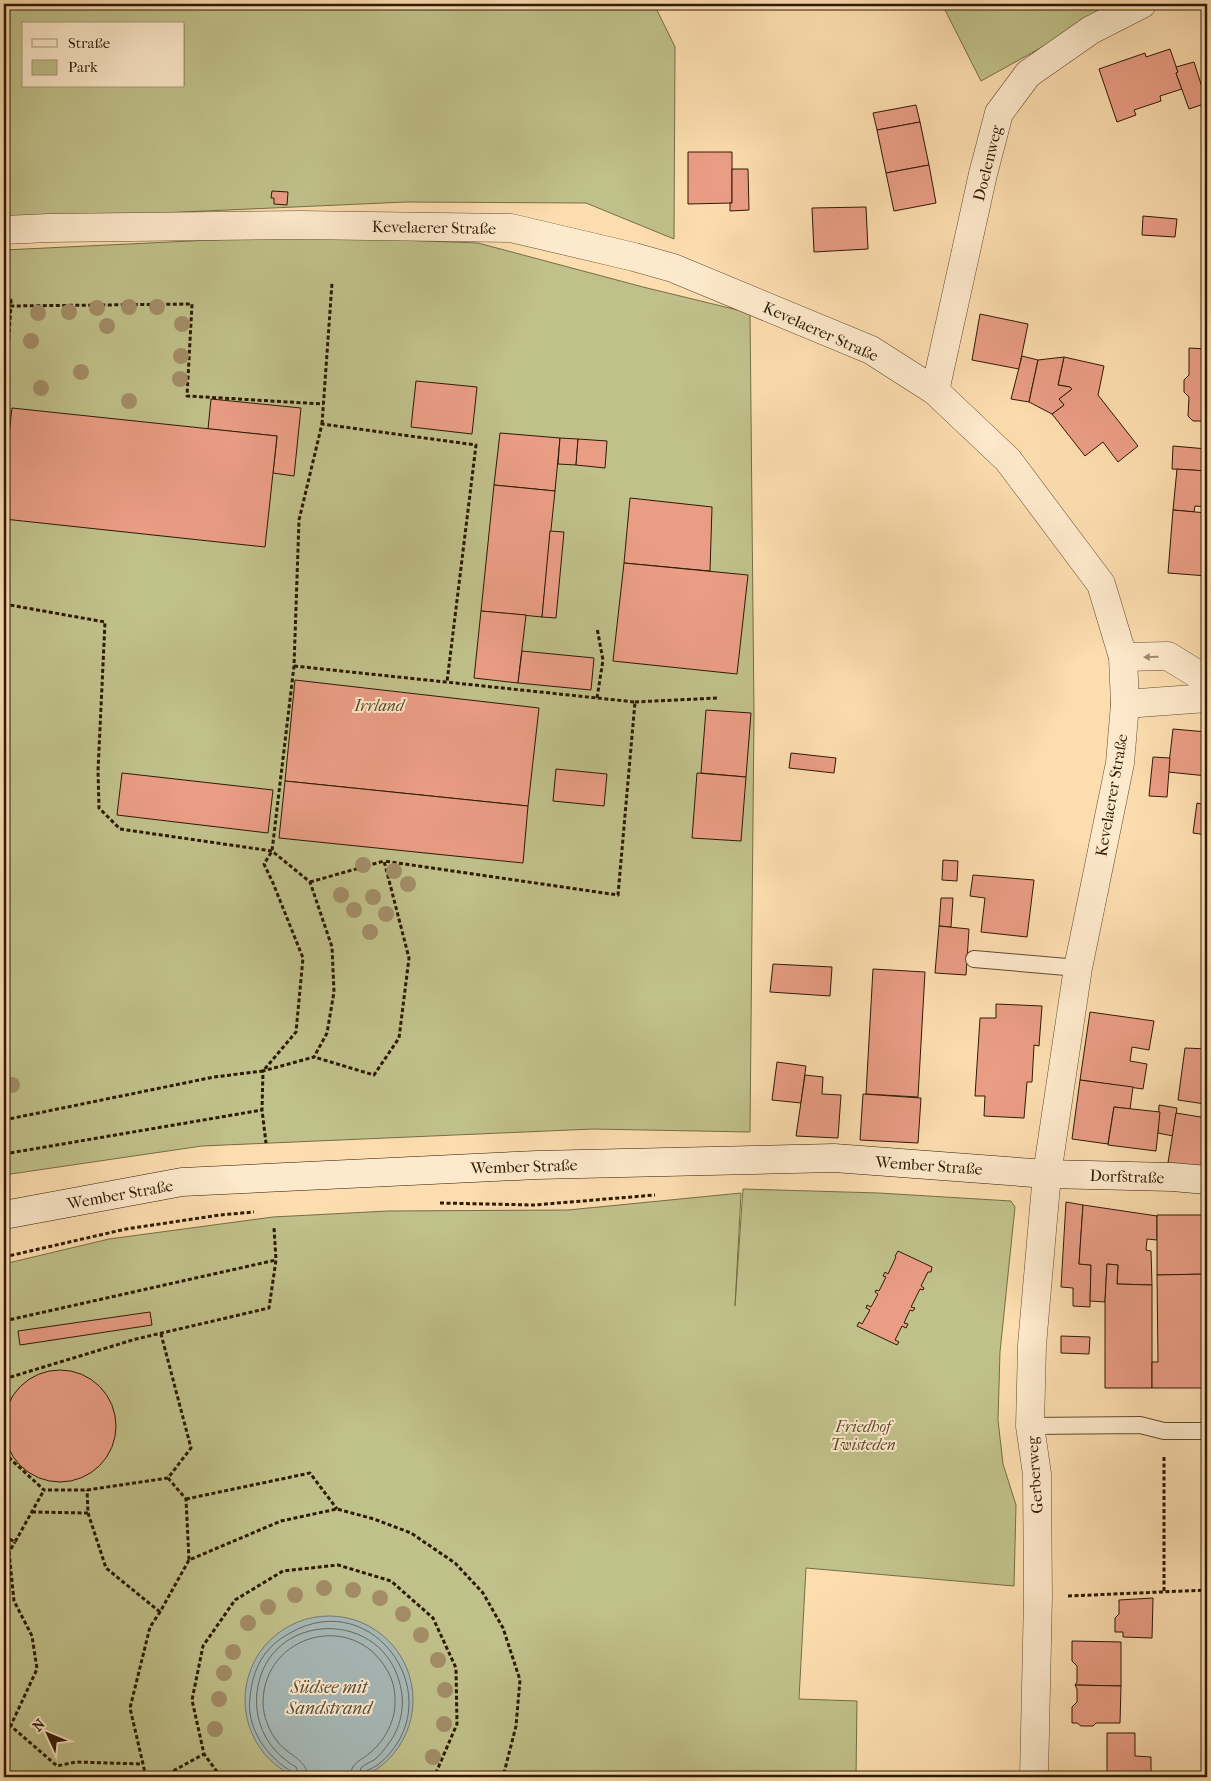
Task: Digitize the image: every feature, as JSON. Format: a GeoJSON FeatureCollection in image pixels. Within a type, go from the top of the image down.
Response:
{"type":"FeatureCollection","features":[{"type":"Feature","properties":{"kind":"street","name":"Doelenweg"},"geometry":{"type":"LineString","coordinates":[[936,391],[983,174],[999,114],[1028,74],[1091,30],[1142,4]]}},
{"type":"Feature","properties":{"kind":"street","name":"Kevelaerer Straße"},"geometry":{"type":"LineString","coordinates":[[4,230],[300,225],[511,228],[673,268],[871,350],[936,391],[1008,460],[1101,584],[1123,658],[1125,704],[1120,763],[1078,968],[1047,1174]]}},
{"type":"Feature","properties":{"kind":"street"},"geometry":{"type":"LineString","coordinates":[[1123,658],[1168,656],[1207,680]]}},
{"type":"Feature","properties":{"kind":"street"},"geometry":{"type":"LineString","coordinates":[[1125,704],[1207,698]]}},
{"type":"Feature","properties":{"kind":"street","name":"Wember Straße"},"geometry":{"type":"LineString","coordinates":[[4,1215],[182,1182],[537,1165],[834,1158],[1047,1174]]}},
{"type":"Feature","properties":{"kind":"street","name":"Dorfstraße"},"geometry":{"type":"LineString","coordinates":[[1047,1174],[1172,1177],[1207,1180]]}},
{"type":"Feature","properties":{"kind":"street","name":"Gerberweg"},"geometry":{"type":"LineString","coordinates":[[1034,1777],[1038,1597],[1037,1474],[1030,1426],[1032,1345],[1047,1174]]}},
{"type":"Feature","properties":{"kind":"lane"},"geometry":{"type":"LineString","coordinates":[[974,959],[1078,968]]}},
{"type":"Feature","properties":{"kind":"lane"},"geometry":{"type":"LineString","coordinates":[[1030,1426],[1140,1425],[1164,1431],[1207,1431]]}},
{"type":"Feature","properties":{"kind":"path"},"geometry":{"type":"LineString","coordinates":[[266,1143],[262,1110],[263,1071],[296,1032],[303,958],[274,883],[264,864],[272,851],[294,666],[299,520],[322,424],[332,283]]}},
{"type":"Feature","properties":{"kind":"path"},"geometry":{"type":"LineString","coordinates":[[4,300],[11,300],[4,390]]}},
{"type":"Feature","properties":{"kind":"path"},"geometry":{"type":"LineString","coordinates":[[11,306],[192,304],[187,396],[323,404]]}},
{"type":"Feature","properties":{"kind":"path"},"geometry":{"type":"LineString","coordinates":[[322,424],[476,445],[447,682]]}},
{"type":"Feature","properties":{"kind":"path"},"geometry":{"type":"LineString","coordinates":[[4,604],[105,622],[98,771],[99,808],[120,829],[272,851],[310,882],[332,947],[334,992],[328,1033],[314,1057]]}},
{"type":"Feature","properties":{"kind":"path"},"geometry":{"type":"LineString","coordinates":[[597,628],[603,660],[597,698]]}},
{"type":"Feature","properties":{"kind":"path"},"geometry":{"type":"LineString","coordinates":[[294,666],[635,702],[717,698]]}},
{"type":"Feature","properties":{"kind":"path"},"geometry":{"type":"LineString","coordinates":[[310,882],[384,861],[618,895],[635,702]]}},
{"type":"Feature","properties":{"kind":"path"},"geometry":{"type":"LineString","coordinates":[[4,1120],[214,1077],[263,1071],[314,1057],[374,1075],[400,1038],[409,958],[384,861]]}},
{"type":"Feature","properties":{"kind":"path"},"geometry":{"type":"LineString","coordinates":[[4,1154],[262,1110]]}},
{"type":"Feature","properties":{"kind":"path"},"geometry":{"type":"LineString","coordinates":[[439,1203],[534,1205],[658,1195]]}},
{"type":"Feature","properties":{"kind":"path"},"geometry":{"type":"LineString","coordinates":[[4,1257],[126,1229],[258,1211]]}},
{"type":"Feature","properties":{"kind":"path"},"geometry":{"type":"LineString","coordinates":[[4,1379],[136,1339],[269,1308],[276,1260],[274,1228]]}},
{"type":"Feature","properties":{"kind":"path"},"geometry":{"type":"LineString","coordinates":[[4,1321],[276,1260]]}},
{"type":"Feature","properties":{"kind":"path"},"geometry":{"type":"LineString","coordinates":[[4,1453],[44,1490],[87,1490],[168,1478],[191,1448],[161,1334]]}},
{"type":"Feature","properties":{"kind":"path"},"geometry":{"type":"LineString","coordinates":[[1164,1431],[1164,1591]]}},
{"type":"Feature","properties":{"kind":"path"},"geometry":{"type":"LineString","coordinates":[[186,1499],[310,1474],[337,1509]]}},
{"type":"Feature","properties":{"kind":"path"},"geometry":{"type":"LineString","coordinates":[[146,1777],[130,1708],[150,1627],[189,1560],[186,1499],[168,1478]]}},
{"type":"Feature","properties":{"kind":"path"},"geometry":{"type":"LineString","coordinates":[[4,1560],[44,1490]]}},
{"type":"Feature","properties":{"kind":"path"},"geometry":{"type":"LineString","coordinates":[[87,1490],[88,1513],[106,1568],[160,1612]]}},
{"type":"Feature","properties":{"kind":"path"},"geometry":{"type":"LineString","coordinates":[[189,1560],[281,1521],[337,1509],[374,1519],[411,1533],[455,1563],[483,1592],[503,1628],[520,1680],[516,1726],[503,1777]]}},
{"type":"Feature","properties":{"kind":"path"},"geometry":{"type":"LineString","coordinates":[[32,1512],[88,1513]]}},
{"type":"Feature","properties":{"kind":"path"},"geometry":{"type":"LineString","coordinates":[[4,1536],[15,1542]]}},
{"type":"Feature","properties":{"kind":"path"},"geometry":{"type":"LineString","coordinates":[[9,1552],[14,1601],[32,1636],[37,1669],[12,1725]]}},
{"type":"Feature","properties":{"kind":"path"},"geometry":{"type":"LineString","coordinates":[[221,1777],[204,1754],[192,1700],[203,1646],[235,1600],[283,1571],[338,1565],[391,1581],[433,1618],[456,1668],[457,1724],[433,1777]]}},
{"type":"Feature","properties":{"kind":"path"},"geometry":{"type":"LineString","coordinates":[[1038,1597],[1207,1590]]}},
{"type":"Feature","properties":{"kind":"path"},"geometry":{"type":"LineString","coordinates":[[4,1720],[57,1766],[76,1762],[142,1764]]}},
{"type":"Feature","properties":{"kind":"path"},"geometry":{"type":"LineString","coordinates":[[162,1777],[204,1754]]}},
{"type":"Feature","properties":{"kind":"green space"},"geometry":{"type":"Polygon","coordinates":[[[4,4],[654,4],[675,47],[674,239],[586,203],[406,202],[4,220],[4,4]]]}},
{"type":"Feature","properties":{"kind":"green space"},"geometry":{"type":"Polygon","coordinates":[[[942,4],[1120,4],[981,81],[942,4]]]}},
{"type":"Feature","properties":{"kind":"green space","name":"Irrland"},"geometry":{"type":"Polygon","coordinates":[[[295,236],[478,243],[750,313],[754,715],[750,1132],[593,1129],[202,1146],[4,1175],[4,250],[295,236]]]}},
{"type":"Feature","properties":{"kind":"green space","name":"Friedhof Twisteden"},"geometry":{"type":"Polygon","coordinates":[[[743,1189],[879,1193],[1011,1201],[1015,1207],[1000,1352],[998,1420],[1003,1464],[1016,1505],[1014,1586],[806,1568],[799,1699],[857,1701],[856,1777],[4,1777],[4,1264],[109,1239],[273,1217],[388,1211],[568,1210],[741,1193],[735,1306],[743,1189]]]}},
{"type":"Feature","properties":{"kind":"water","name":"Südsee mit Sandstrand"},"geometry":{"type":"Polygon","coordinates":[[[329,1616],[353,1620],[376,1630],[382,1635],[399,1653],[409,1676],[412,1692],[411,1716],[399,1747],[376,1770],[345,1782],[313,1782],[282,1770],[259,1747],[249,1724],[245,1700],[249,1676],[255,1661],[259,1653],[276,1635],[282,1630],[305,1620],[329,1616]]]}},
{"type":"Feature","properties":{"kind":"building"},"geometry":{"type":"Polygon","coordinates":[[[1170,49],[1182,89],[1160,96],[1161,101],[1134,110],[1136,115],[1117,122],[1099,69],[1145,53],[1146,57],[1170,49]]]}},
{"type":"Feature","properties":{"kind":"building"},"geometry":{"type":"Polygon","coordinates":[[[1194,62],[1207,103],[1189,109],[1176,73],[1178,72],[1176,67],[1194,62]]]}},
{"type":"Feature","properties":{"kind":"building"},"geometry":{"type":"Polygon","coordinates":[[[916,105],[920,122],[877,130],[873,113],[916,105]]]}},
{"type":"Feature","properties":{"kind":"building"},"geometry":{"type":"Polygon","coordinates":[[[920,122],[929,165],[886,173],[877,130],[920,122]]]}},
{"type":"Feature","properties":{"kind":"building"},"geometry":{"type":"Polygon","coordinates":[[[688,152],[732,152],[732,203],[688,204],[688,152]]]}},
{"type":"Feature","properties":{"kind":"building"},"geometry":{"type":"Polygon","coordinates":[[[929,165],[936,203],[894,211],[886,173],[929,165]]]}},
{"type":"Feature","properties":{"kind":"building"},"geometry":{"type":"Polygon","coordinates":[[[732,169],[748,169],[749,210],[730,211],[730,203],[732,203],[732,169]]]}},
{"type":"Feature","properties":{"kind":"building"},"geometry":{"type":"Polygon","coordinates":[[[272,191],[288,192],[287,205],[274,204],[274,198],[271,198],[272,191]]]}},
{"type":"Feature","properties":{"kind":"building"},"geometry":{"type":"Polygon","coordinates":[[[866,207],[868,249],[814,252],[812,208],[866,207]]]}},
{"type":"Feature","properties":{"kind":"building"},"geometry":{"type":"Polygon","coordinates":[[[1143,216],[1177,219],[1175,237],[1142,235],[1143,216]]]}},
{"type":"Feature","properties":{"kind":"building"},"geometry":{"type":"Polygon","coordinates":[[[980,314],[1028,324],[1019,369],[972,360],[980,314]]]}},
{"type":"Feature","properties":{"kind":"building"},"geometry":{"type":"Polygon","coordinates":[[[1189,348],[1207,349],[1207,417],[1201,421],[1193,421],[1188,416],[1189,397],[1184,392],[1184,380],[1189,375],[1189,348]]]}},
{"type":"Feature","properties":{"kind":"building"},"geometry":{"type":"Polygon","coordinates":[[[1022,356],[1038,360],[1029,402],[1011,399],[1022,356]]]}},
{"type":"Feature","properties":{"kind":"building"},"geometry":{"type":"Polygon","coordinates":[[[1064,357],[1104,366],[1098,395],[1138,446],[1118,462],[1103,442],[1085,456],[1052,414],[1064,405],[1059,399],[1072,389],[1058,385],[1064,357]]]}},
{"type":"Feature","properties":{"kind":"building"},"geometry":{"type":"Polygon","coordinates":[[[1064,357],[1058,385],[1072,389],[1059,399],[1064,405],[1052,414],[1029,402],[1038,360],[1064,357]]]}},
{"type":"Feature","properties":{"kind":"building"},"geometry":{"type":"Polygon","coordinates":[[[416,381],[477,387],[472,434],[411,427],[416,381]]]}},
{"type":"Feature","properties":{"kind":"building"},"geometry":{"type":"Polygon","coordinates":[[[211,399],[301,408],[294,476],[273,473],[277,436],[208,429],[211,399]]]}},
{"type":"Feature","properties":{"kind":"building"},"geometry":{"type":"Polygon","coordinates":[[[12,408],[277,436],[265,547],[4,519],[4,478],[12,408]]]}},
{"type":"Feature","properties":{"kind":"building"},"geometry":{"type":"Polygon","coordinates":[[[500,433],[560,438],[555,491],[494,485],[500,433]]]}},
{"type":"Feature","properties":{"kind":"building"},"geometry":{"type":"Polygon","coordinates":[[[560,438],[578,439],[576,465],[558,464],[560,438]]]}},
{"type":"Feature","properties":{"kind":"building"},"geometry":{"type":"Polygon","coordinates":[[[578,439],[607,441],[605,468],[576,465],[578,439]]]}},
{"type":"Feature","properties":{"kind":"building"},"geometry":{"type":"Polygon","coordinates":[[[1173,446],[1207,449],[1207,471],[1172,469],[1173,446]]]}},
{"type":"Feature","properties":{"kind":"building"},"geometry":{"type":"Polygon","coordinates":[[[1177,469],[1207,471],[1207,507],[1195,506],[1194,512],[1173,510],[1177,469]]]}},
{"type":"Feature","properties":{"kind":"building"},"geometry":{"type":"Polygon","coordinates":[[[494,485],[555,491],[542,617],[481,611],[494,485]]]}},
{"type":"Feature","properties":{"kind":"building"},"geometry":{"type":"Polygon","coordinates":[[[630,498],[712,507],[710,571],[624,563],[630,498]]]}},
{"type":"Feature","properties":{"kind":"building"},"geometry":{"type":"Polygon","coordinates":[[[1173,510],[1207,513],[1207,576],[1168,573],[1173,510]]]}},
{"type":"Feature","properties":{"kind":"building"},"geometry":{"type":"Polygon","coordinates":[[[550,531],[564,532],[556,618],[542,617],[550,531]]]}},
{"type":"Feature","properties":{"kind":"building"},"geometry":{"type":"Polygon","coordinates":[[[624,563],[748,575],[737,674],[613,661],[624,563]]]}},
{"type":"Feature","properties":{"kind":"building"},"geometry":{"type":"Polygon","coordinates":[[[481,611],[526,615],[518,683],[474,678],[481,611]]]}},
{"type":"Feature","properties":{"kind":"building"},"geometry":{"type":"Polygon","coordinates":[[[522,651],[594,658],[591,690],[518,683],[522,651]]]}},
{"type":"Feature","properties":{"kind":"building"},"geometry":{"type":"Polygon","coordinates":[[[295,680],[539,708],[528,806],[285,781],[295,680]]]}},
{"type":"Feature","properties":{"kind":"building"},"geometry":{"type":"Polygon","coordinates":[[[706,710],[751,713],[746,777],[701,773],[706,710]]]}},
{"type":"Feature","properties":{"kind":"building"},"geometry":{"type":"Polygon","coordinates":[[[1173,729],[1207,732],[1207,776],[1168,772],[1173,729]]]}},
{"type":"Feature","properties":{"kind":"building"},"geometry":{"type":"Polygon","coordinates":[[[791,753],[836,758],[834,773],[789,768],[791,753]]]}},
{"type":"Feature","properties":{"kind":"building"},"geometry":{"type":"Polygon","coordinates":[[[1153,757],[1170,758],[1167,797],[1149,796],[1153,757]]]}},
{"type":"Feature","properties":{"kind":"building"},"geometry":{"type":"Polygon","coordinates":[[[556,769],[607,774],[604,806],[553,801],[556,769]]]}},
{"type":"Feature","properties":{"kind":"building"},"geometry":{"type":"Polygon","coordinates":[[[122,773],[273,790],[268,833],[117,815],[122,773]]]}},
{"type":"Feature","properties":{"kind":"building"},"geometry":{"type":"Polygon","coordinates":[[[697,773],[746,777],[741,841],[692,838],[697,773]]]}},
{"type":"Feature","properties":{"kind":"building"},"geometry":{"type":"Polygon","coordinates":[[[285,781],[528,806],[523,863],[279,838],[285,781]]]}},
{"type":"Feature","properties":{"kind":"building"},"geometry":{"type":"Polygon","coordinates":[[[1197,803],[1207,805],[1207,835],[1193,833],[1197,803]]]}},
{"type":"Feature","properties":{"kind":"building"},"geometry":{"type":"Polygon","coordinates":[[[943,860],[958,861],[957,881],[942,880],[943,860]]]}},
{"type":"Feature","properties":{"kind":"building"},"geometry":{"type":"Polygon","coordinates":[[[973,875],[1034,880],[1027,937],[981,932],[985,898],[970,896],[973,875]]]}},
{"type":"Feature","properties":{"kind":"building"},"geometry":{"type":"Polygon","coordinates":[[[941,898],[953,898],[951,927],[939,926],[941,898]]]}},
{"type":"Feature","properties":{"kind":"building"},"geometry":{"type":"Polygon","coordinates":[[[939,926],[969,929],[966,975],[935,973],[939,926]]]}},
{"type":"Feature","properties":{"kind":"building"},"geometry":{"type":"Polygon","coordinates":[[[773,964],[832,967],[830,996],[770,992],[773,964]]]}},
{"type":"Feature","properties":{"kind":"building"},"geometry":{"type":"Polygon","coordinates":[[[873,969],[925,972],[918,1097],[866,1094],[873,969]]]}},
{"type":"Feature","properties":{"kind":"building"},"geometry":{"type":"Polygon","coordinates":[[[996,1004],[1042,1006],[1039,1046],[1034,1045],[1032,1082],[1027,1082],[1024,1118],[984,1116],[985,1096],[975,1096],[980,1018],[996,1018],[996,1004]]]}},
{"type":"Feature","properties":{"kind":"building"},"geometry":{"type":"Polygon","coordinates":[[[1090,1012],[1154,1021],[1149,1050],[1132,1047],[1130,1061],[1147,1064],[1143,1089],[1080,1080],[1090,1012]]]}},
{"type":"Feature","properties":{"kind":"building"},"geometry":{"type":"Polygon","coordinates":[[[1185,1048],[1207,1049],[1205,1104],[1178,1100],[1185,1048]]]}},
{"type":"Feature","properties":{"kind":"building"},"geometry":{"type":"Polygon","coordinates":[[[777,1062],[806,1066],[801,1103],[772,1100],[777,1062]]]}},
{"type":"Feature","properties":{"kind":"building"},"geometry":{"type":"Polygon","coordinates":[[[805,1075],[823,1077],[822,1094],[841,1095],[838,1138],[796,1136],[805,1075]]]}},
{"type":"Feature","properties":{"kind":"building"},"geometry":{"type":"Polygon","coordinates":[[[1080,1080],[1133,1087],[1130,1109],[1114,1107],[1108,1144],[1072,1139],[1080,1080]]]}},
{"type":"Feature","properties":{"kind":"building"},"geometry":{"type":"Polygon","coordinates":[[[863,1094],[921,1098],[918,1143],[860,1140],[863,1094]]]}},
{"type":"Feature","properties":{"kind":"building"},"geometry":{"type":"Polygon","coordinates":[[[1159,1105],[1177,1108],[1173,1136],[1158,1133],[1159,1105]]]}},
{"type":"Feature","properties":{"kind":"building"},"geometry":{"type":"Polygon","coordinates":[[[1114,1107],[1160,1112],[1156,1151],[1108,1145],[1114,1107]]]}},
{"type":"Feature","properties":{"kind":"building"},"geometry":{"type":"Polygon","coordinates":[[[1176,1113],[1207,1118],[1207,1175],[1167,1169],[1176,1113]]]}},
{"type":"Feature","properties":{"kind":"building"},"geometry":{"type":"Polygon","coordinates":[[[1066,1202],[1083,1205],[1079,1264],[1091,1265],[1090,1307],[1073,1306],[1073,1288],[1061,1287],[1066,1202]]]}},
{"type":"Feature","properties":{"kind":"building"},"geometry":{"type":"Polygon","coordinates":[[[1083,1205],[1157,1216],[1157,1240],[1147,1239],[1146,1250],[1151,1251],[1152,1285],[1117,1284],[1118,1265],[1107,1264],[1105,1302],[1090,1301],[1091,1265],[1079,1264],[1083,1205]]]}},
{"type":"Feature","properties":{"kind":"building"},"geometry":{"type":"Polygon","coordinates":[[[1157,1215],[1207,1215],[1207,1274],[1157,1275],[1157,1215]]]}},
{"type":"Feature","properties":{"kind":"building"},"geometry":{"type":"Polygon","coordinates":[[[898,1251],[932,1267],[931,1272],[928,1272],[921,1286],[924,1288],[923,1290],[920,1289],[911,1307],[915,1308],[913,1311],[910,1310],[904,1323],[908,1324],[906,1328],[902,1326],[895,1340],[899,1342],[897,1345],[857,1326],[859,1322],[862,1324],[870,1310],[866,1308],[867,1305],[871,1307],[878,1294],[875,1292],[876,1290],[879,1291],[886,1277],[883,1276],[885,1272],[888,1274],[898,1251]]]}},
{"type":"Feature","properties":{"kind":"building"},"geometry":{"type":"Polygon","coordinates":[[[1107,1264],[1118,1265],[1117,1284],[1152,1285],[1152,1388],[1105,1388],[1107,1264]]]}},
{"type":"Feature","properties":{"kind":"building"},"geometry":{"type":"Polygon","coordinates":[[[1207,1274],[1207,1313],[1202,1313],[1203,1350],[1207,1350],[1207,1388],[1152,1388],[1152,1362],[1158,1362],[1157,1275],[1207,1274]]]}},
{"type":"Feature","properties":{"kind":"building"},"geometry":{"type":"Polygon","coordinates":[[[150,1312],[152,1325],[20,1345],[18,1331],[150,1312]]]}},
{"type":"Feature","properties":{"kind":"building"},"geometry":{"type":"Polygon","coordinates":[[[5,1329],[8,1346],[4,1346],[5,1329]]]}},
{"type":"Feature","properties":{"kind":"building"},"geometry":{"type":"Polygon","coordinates":[[[1061,1336],[1090,1337],[1089,1354],[1061,1353],[1061,1336]]]}},
{"type":"Feature","properties":{"kind":"building"},"geometry":{"type":"Polygon","coordinates":[[[60,1370],[81,1374],[99,1387],[112,1405],[116,1426],[112,1447],[99,1465],[81,1478],[60,1482],[39,1478],[21,1465],[8,1447],[4,1426],[8,1405],[21,1387],[39,1374],[60,1370]]]}},
{"type":"Feature","properties":{"kind":"building"},"geometry":{"type":"Polygon","coordinates":[[[1153,1598],[1152,1638],[1123,1637],[1123,1632],[1115,1632],[1115,1618],[1119,1614],[1119,1600],[1153,1598]]]}},
{"type":"Feature","properties":{"kind":"building"},"geometry":{"type":"Polygon","coordinates":[[[1072,1641],[1121,1642],[1121,1686],[1075,1685],[1077,1682],[1077,1666],[1072,1661],[1072,1641]]]}},
{"type":"Feature","properties":{"kind":"building"},"geometry":{"type":"Polygon","coordinates":[[[1075,1685],[1121,1686],[1120,1723],[1096,1723],[1093,1726],[1081,1726],[1077,1723],[1072,1723],[1072,1707],[1077,1702],[1077,1689],[1075,1685]]]}},
{"type":"Feature","properties":{"kind":"building"},"geometry":{"type":"Polygon","coordinates":[[[1107,1733],[1135,1733],[1135,1756],[1151,1757],[1151,1776],[1107,1776],[1107,1733]]]}}]}
